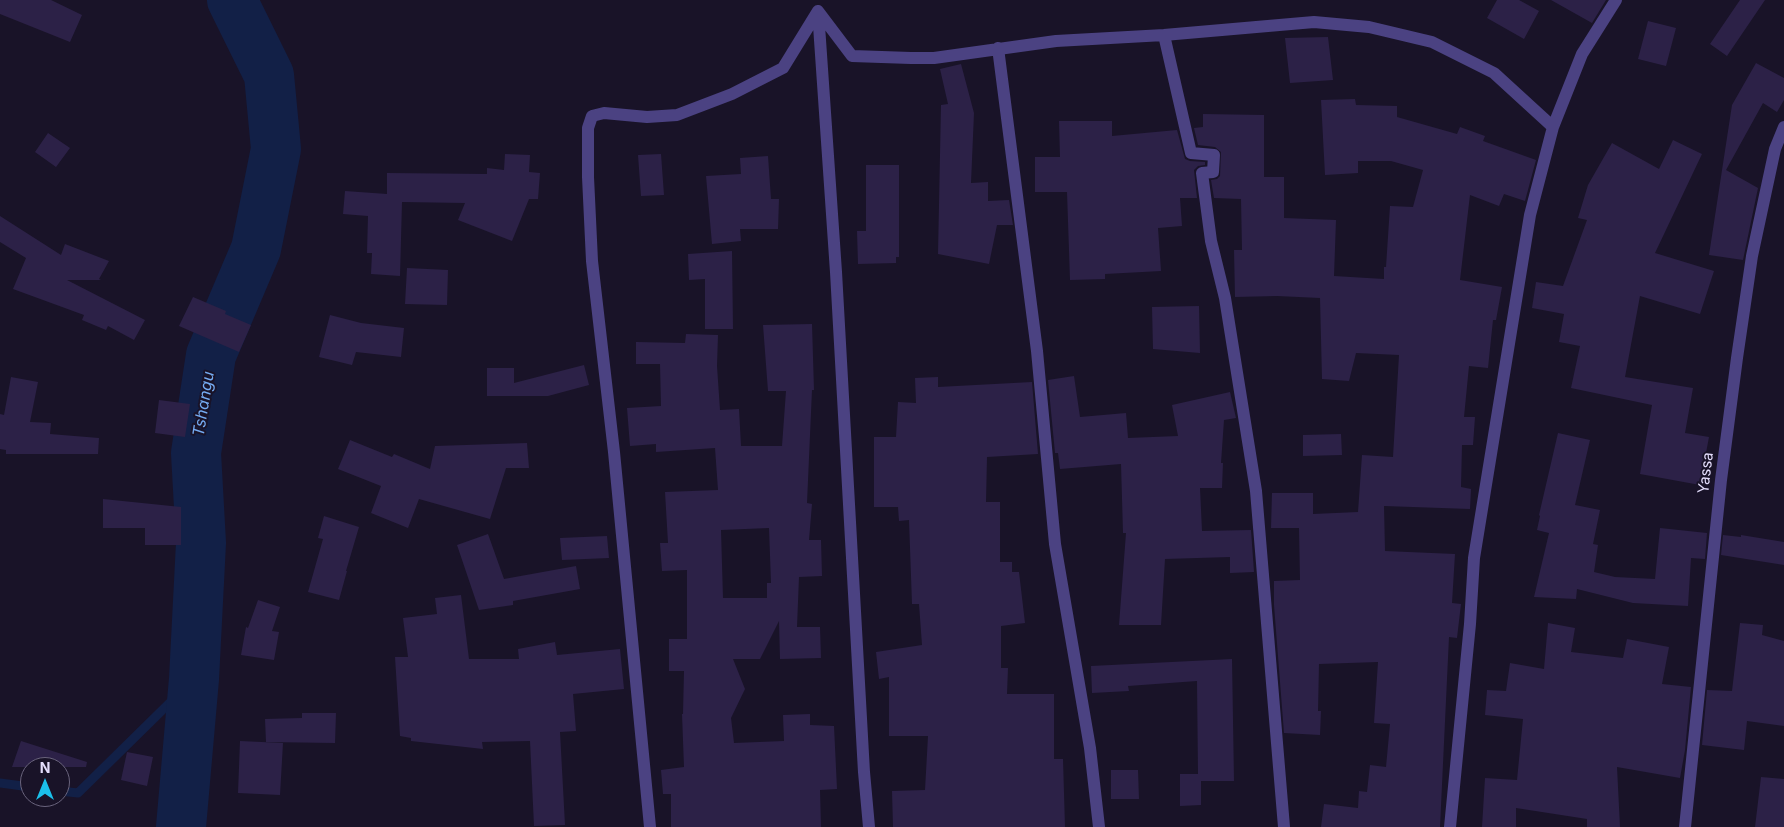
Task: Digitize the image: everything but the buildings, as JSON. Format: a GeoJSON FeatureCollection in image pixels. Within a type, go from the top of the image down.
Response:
{"type":"FeatureCollection","features":[{"type":"Feature","properties":{"kind":"street"},"geometry":{"type":"LineString","coordinates":[[1450,827],[1470,624],[1474,558],[1530,215],[1553,127],[1582,54],[1616,0]]}},
{"type":"Feature","properties":{"kind":"street"},"geometry":{"type":"LineString","coordinates":[[818,11],[852,56],[934,58],[1056,41],[1164,35],[1314,22],[1369,27],[1432,42],[1494,73],[1553,127]]}},
{"type":"Feature","properties":{"kind":"street"},"geometry":{"type":"LineString","coordinates":[[650,827],[614,452],[592,261],[588,128],[592,116],[604,113],[647,116],[677,115],[732,94],[783,68],[818,11]]}},
{"type":"Feature","properties":{"kind":"street"},"geometry":{"type":"LineString","coordinates":[[818,11],[836,272],[863,762],[869,827]]}},
{"type":"Feature","properties":{"kind":"street"},"geometry":{"type":"LineString","coordinates":[[1164,35],[1190,153],[1214,155],[1214,172],[1202,173],[1211,241],[1225,298],[1256,491],[1284,827]]}},
{"type":"Feature","properties":{"kind":"street"},"geometry":{"type":"LineString","coordinates":[[998,48],[1037,351],[1055,544],[1090,748],[1099,827]]}},
{"type":"Feature","properties":{"kind":"street","name":"Yassa"},"geometry":{"type":"LineString","coordinates":[[1685,827],[1720,490],[1737,358],[1752,256],[1775,149],[1784,127]]}},
{"type":"Feature","properties":{"kind":"waterway","name":"Tshangu"},"geometry":{"type":"LineString","coordinates":[[181,827],[194,679],[201,543],[196,453],[211,355],[256,249],[276,149],[269,75],[232,0]]}},
{"type":"Feature","properties":{"kind":"waterway"},"geometry":{"type":"LineString","coordinates":[[70,792],[78,793],[194,679]]}},
{"type":"Feature","properties":{"kind":"waterway"},"geometry":{"type":"LineString","coordinates":[[0,783],[20,786]]}}]}
